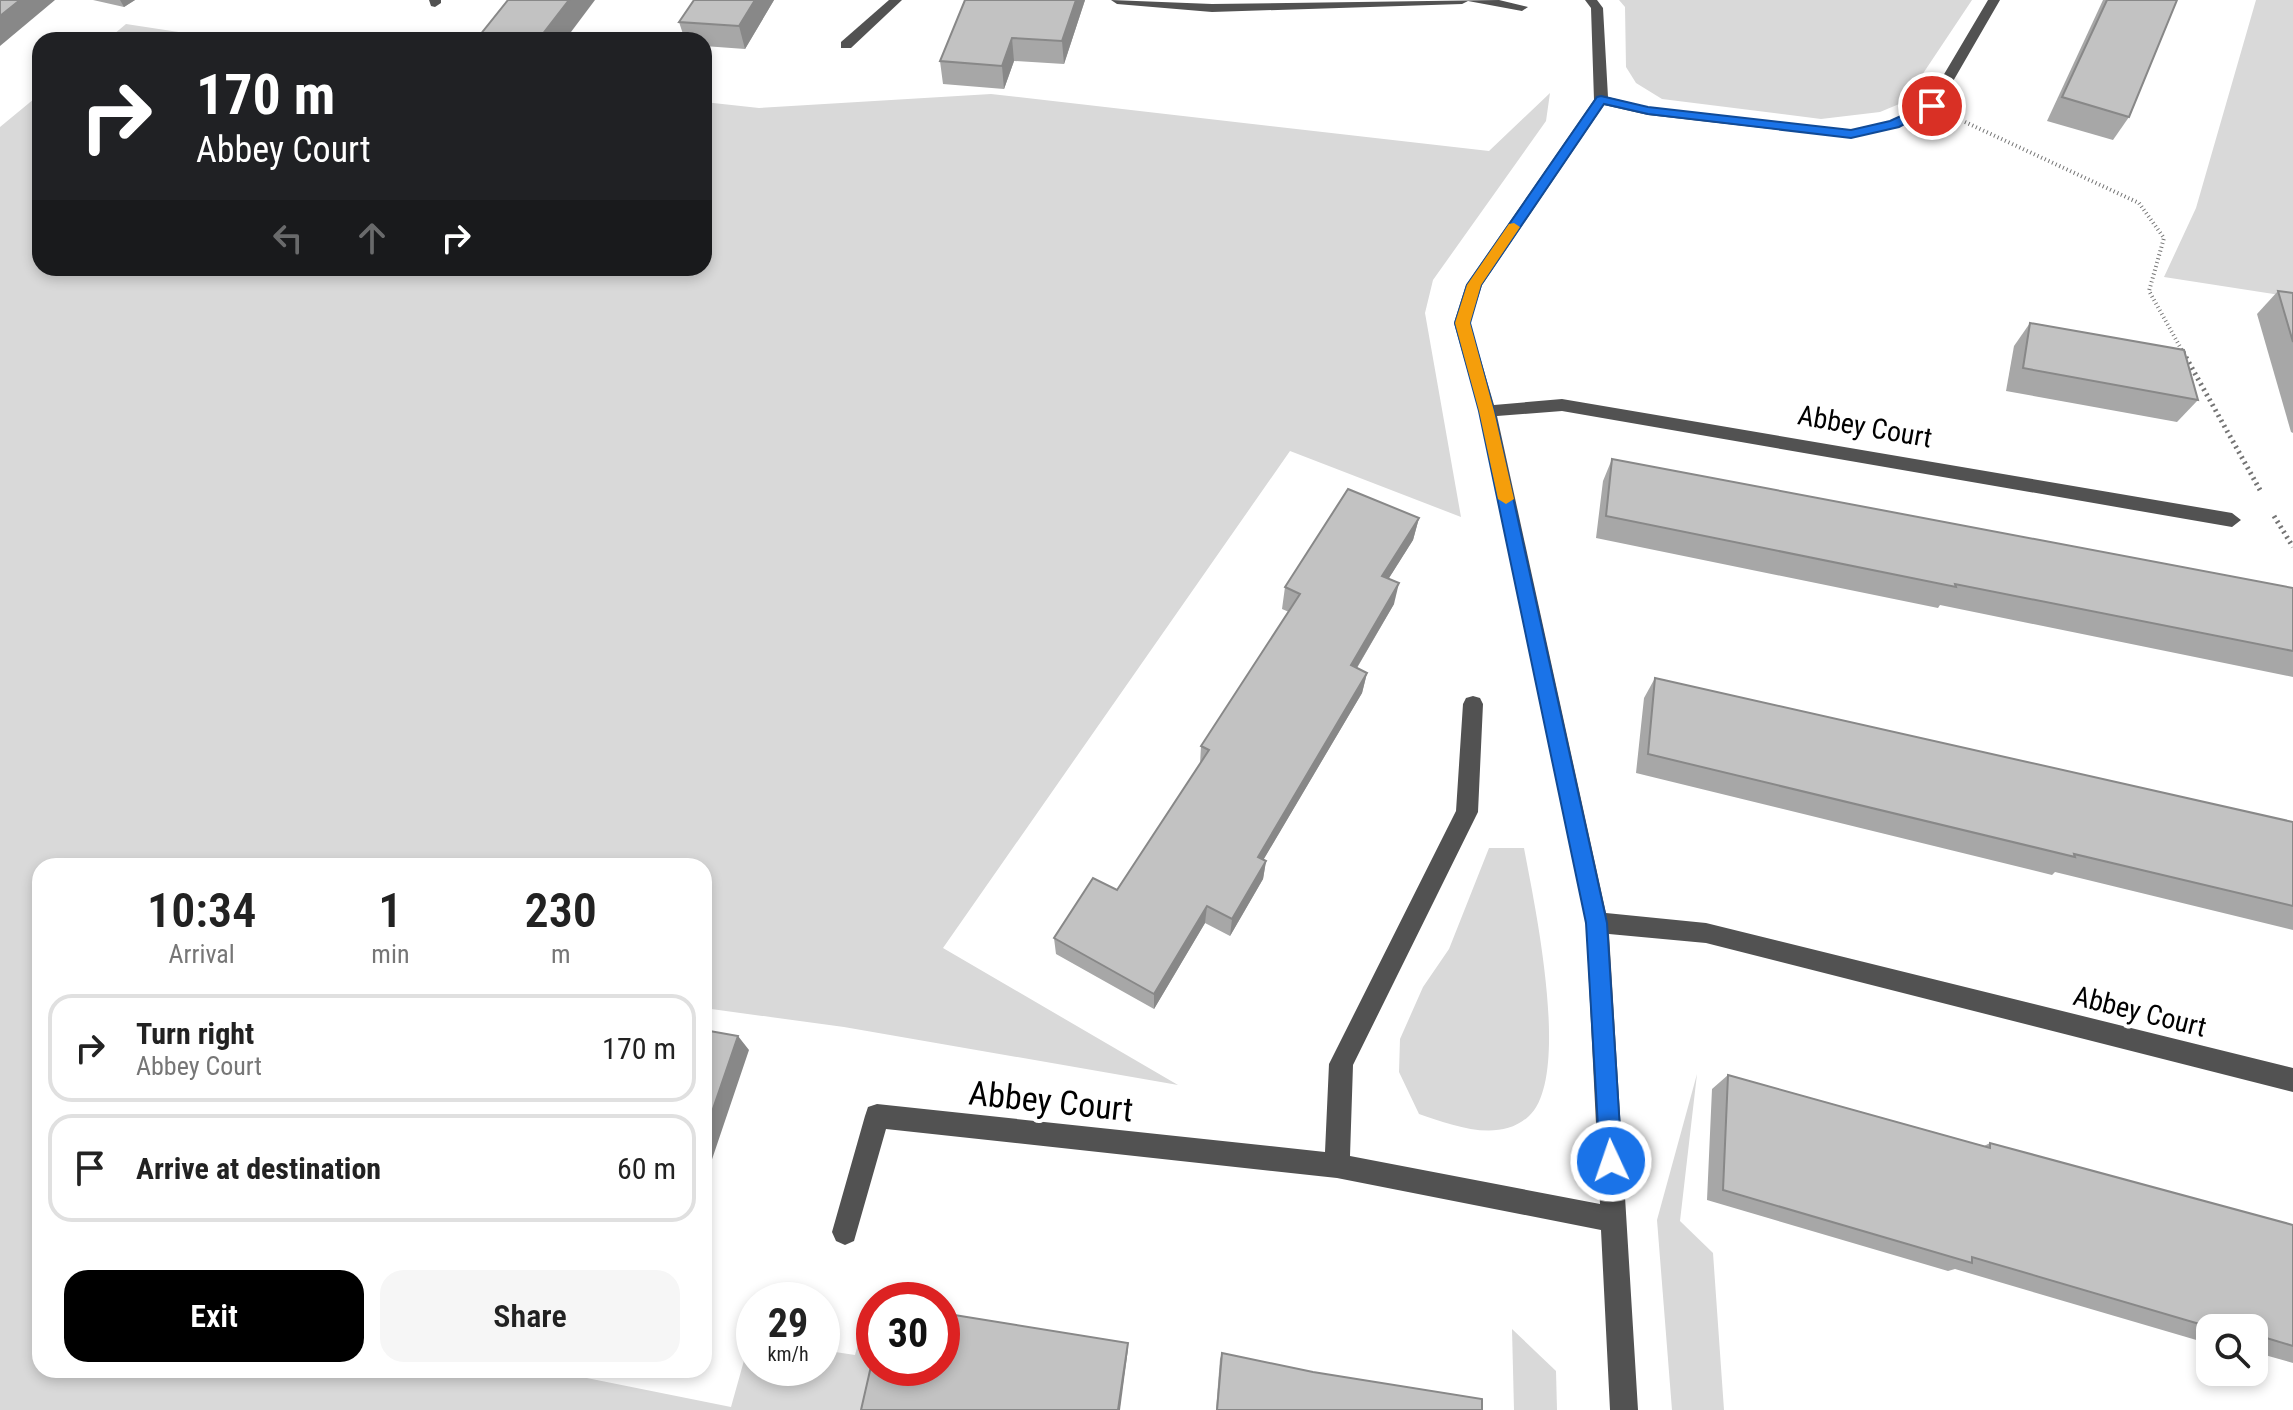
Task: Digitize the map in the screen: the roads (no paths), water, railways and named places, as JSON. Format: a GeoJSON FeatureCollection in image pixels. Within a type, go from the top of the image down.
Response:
{"type":"FeatureCollection","features":[{"type":"Feature","properties":{"kind":"street"},"geometry":{"type":"LineString","coordinates":[[846,45],[896,0]]}},
{"type":"Feature","properties":{"kind":"street"},"geometry":{"type":"LineString","coordinates":[[1117,0],[1213,4],[1462,0]]}},
{"type":"Feature","properties":{"kind":"street"},"geometry":{"type":"LineString","coordinates":[[1473,0],[1522,7]]}},
{"type":"Feature","properties":{"kind":"street"},"geometry":{"type":"LineString","coordinates":[[1591,0],[1597,8],[1601,100],[1474,285],[1462,323],[1487,411],[1597,923],[1624,1410]]}},
{"type":"Feature","properties":{"kind":"street"},"geometry":{"type":"LineString","coordinates":[[1601,100],[1648,111],[1851,134],[1894,124],[1932,106],[1994,0]]}},
{"type":"Feature","properties":{"kind":"street","name":"Abbey Court"},"geometry":{"type":"LineString","coordinates":[[1487,411],[1562,405],[2232,520]]}},
{"type":"Feature","properties":{"kind":"street"},"geometry":{"type":"LineString","coordinates":[[1337,1166],[1341,1064],[1467,812],[1473,704]]}},
{"type":"Feature","properties":{"kind":"street","name":"Abbey Court"},"geometry":{"type":"LineString","coordinates":[[1597,923],[1706,933],[2293,1080]]}},
{"type":"Feature","properties":{"kind":"street","name":"Abbey Court"},"geometry":{"type":"LineString","coordinates":[[845,1232],[877,1116],[1337,1166],[1615,1220]]}}]}
